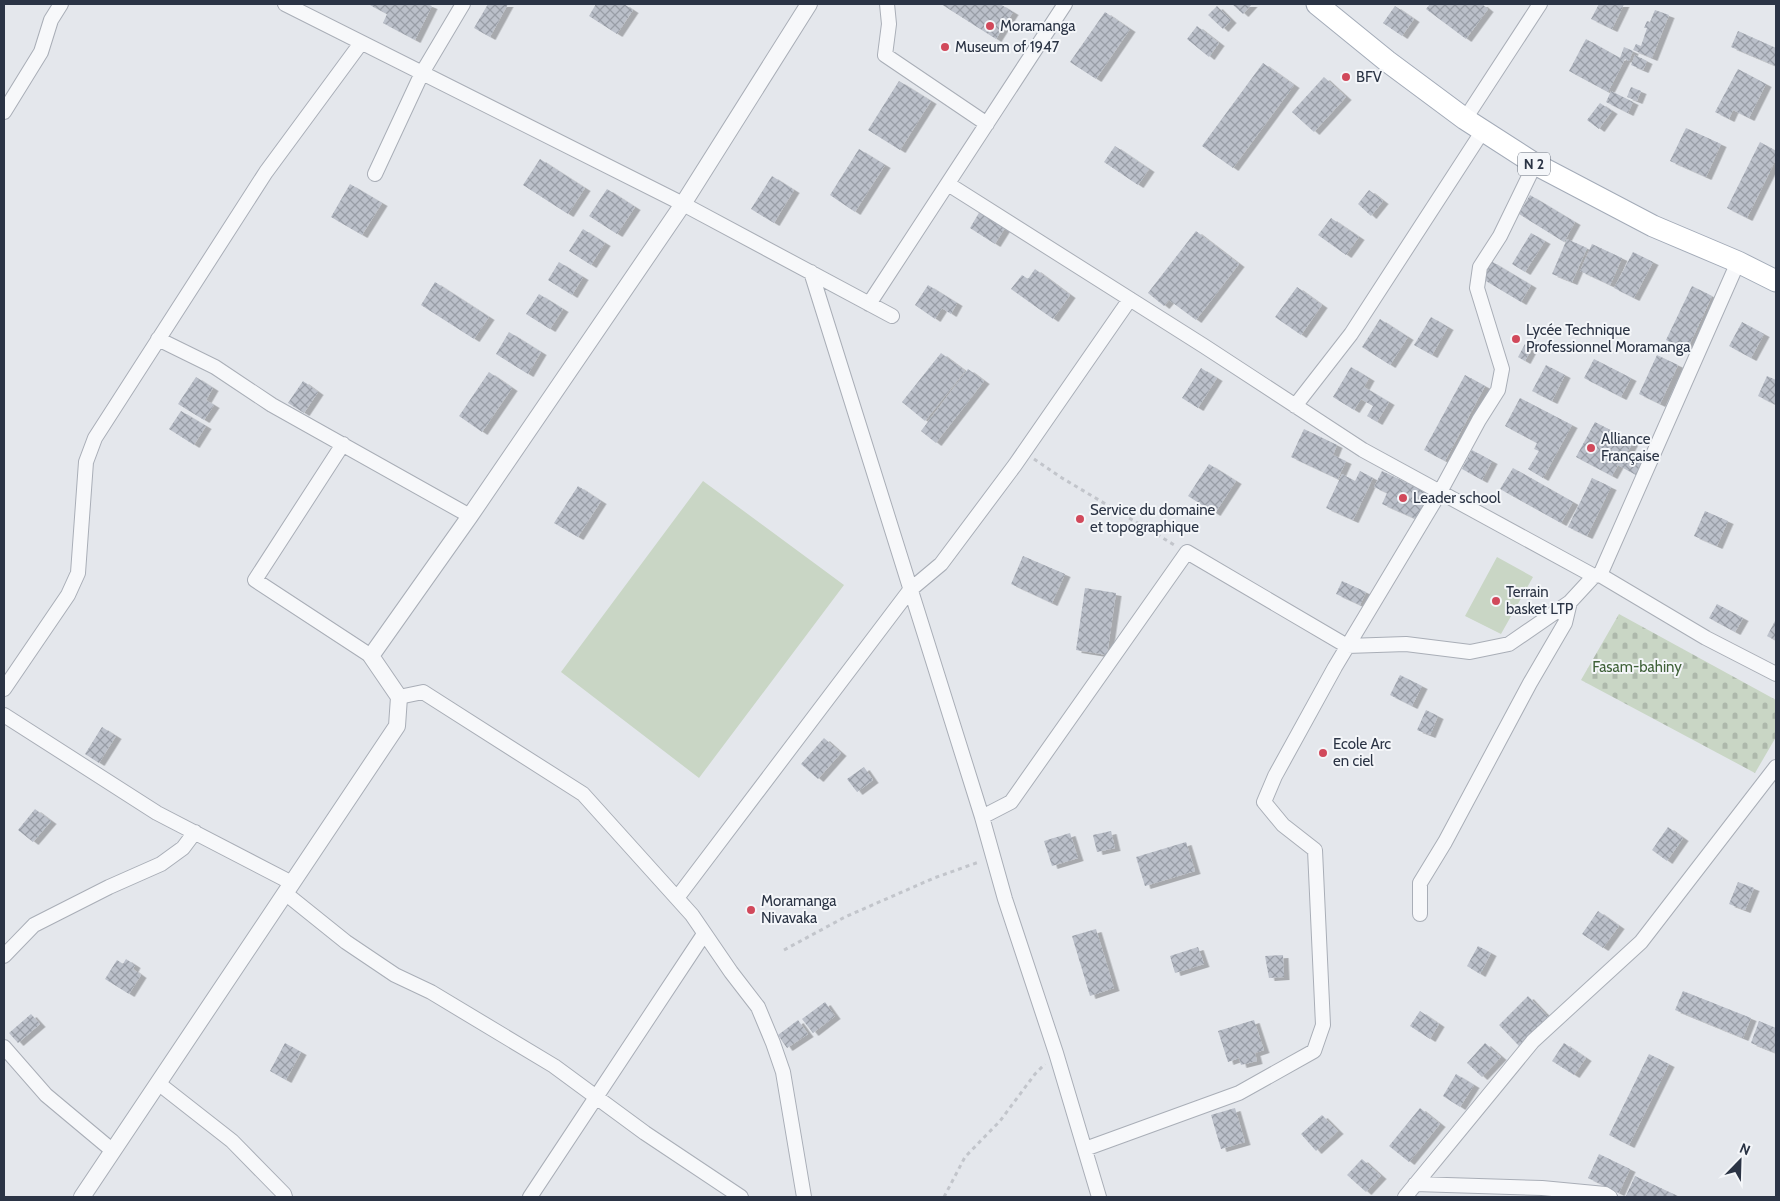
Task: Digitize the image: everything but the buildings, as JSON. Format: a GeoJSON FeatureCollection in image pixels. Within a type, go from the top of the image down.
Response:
{"type":"FeatureCollection","features":[{"type":"Feature","properties":{"kind":"main road","name":"N 2"},"geometry":{"type":"LineString","coordinates":[[1318,4],[1387,61],[1482,132],[1536,164],[1653,226],[1738,262],[1776,281]]}},
{"type":"Feature","properties":{"kind":"street"},"geometry":{"type":"LineString","coordinates":[[4,112],[41,52],[51,20],[61,4]]}},
{"type":"Feature","properties":{"kind":"street"},"geometry":{"type":"LineString","coordinates":[[284,4],[683,204],[892,316]]}},
{"type":"Feature","properties":{"kind":"street"},"geometry":{"type":"LineString","coordinates":[[376,174],[422,73],[463,4]]}},
{"type":"Feature","properties":{"kind":"street"},"geometry":{"type":"LineString","coordinates":[[371,656],[470,516],[683,204],[809,4]]}},
{"type":"Feature","properties":{"kind":"street"},"geometry":{"type":"LineString","coordinates":[[887,4],[889,24],[885,55],[987,124]]}},
{"type":"Feature","properties":{"kind":"street"},"geometry":{"type":"LineString","coordinates":[[869,304],[1065,4]]}},
{"type":"Feature","properties":{"kind":"street"},"geometry":{"type":"LineString","coordinates":[[1465,119],[1540,4]]}},
{"type":"Feature","properties":{"kind":"street"},"geometry":{"type":"LineString","coordinates":[[4,690],[68,595],[78,573],[86,462],[95,438],[266,172],[361,43]]}},
{"type":"Feature","properties":{"kind":"street"},"geometry":{"type":"LineString","coordinates":[[1295,406],[1351,334],[1482,132]]}},
{"type":"Feature","properties":{"kind":"street"},"geometry":{"type":"LineString","coordinates":[[1085,1149],[1238,1093],[1314,1051],[1323,1026],[1315,850],[1282,825],[1264,802],[1275,776],[1347,646],[1440,492],[1479,420],[1498,390],[1502,369],[1477,288],[1480,266],[1500,236],[1536,164]]}},
{"type":"Feature","properties":{"kind":"street"},"geometry":{"type":"LineString","coordinates":[[948,184],[1363,450],[1597,575],[1706,638],[1776,674]]}},
{"type":"Feature","properties":{"kind":"street"},"geometry":{"type":"LineString","coordinates":[[982,817],[1011,802],[1187,552],[1347,646],[1406,644],[1470,652],[1509,644],[1570,602],[1597,575],[1738,262]]}},
{"type":"Feature","properties":{"kind":"street"},"geometry":{"type":"LineString","coordinates":[[811,272],[982,817],[1004,898],[1056,1053],[1099,1197]]}},
{"type":"Feature","properties":{"kind":"street"},"geometry":{"type":"LineString","coordinates":[[677,898],[910,590],[941,564],[1023,452],[1130,299]]}},
{"type":"Feature","properties":{"kind":"street"},"geometry":{"type":"LineString","coordinates":[[158,339],[215,367],[272,405],[470,516]]}},
{"type":"Feature","properties":{"kind":"street"},"geometry":{"type":"LineString","coordinates":[[82,1197],[397,726],[399,697],[371,656],[255,580],[343,444]]}},
{"type":"Feature","properties":{"kind":"street"},"geometry":{"type":"LineString","coordinates":[[1420,914],[1420,882],[1445,842],[1526,691],[1565,624],[1570,602]]}},
{"type":"Feature","properties":{"kind":"street"},"geometry":{"type":"LineString","coordinates":[[399,697],[423,692],[583,794],[692,915],[731,972],[758,1007],[774,1043],[783,1072],[804,1197]]}},
{"type":"Feature","properties":{"kind":"street"},"geometry":{"type":"LineString","coordinates":[[4,715],[157,813],[195,832],[289,888],[346,942],[395,975],[431,992],[554,1066],[645,1133],[741,1197]]}},
{"type":"Feature","properties":{"kind":"street"},"geometry":{"type":"LineString","coordinates":[[1405,1197],[1533,1041],[1641,942],[1776,767]]}},
{"type":"Feature","properties":{"kind":"street"},"geometry":{"type":"LineString","coordinates":[[4,956],[34,926],[109,887],[161,864],[183,848],[195,832]]}},
{"type":"Feature","properties":{"kind":"street"},"geometry":{"type":"LineString","coordinates":[[530,1197],[704,934]]}},
{"type":"Feature","properties":{"kind":"street"},"geometry":{"type":"LineString","coordinates":[[4,1047],[46,1094],[113,1151]]}},
{"type":"Feature","properties":{"kind":"street"},"geometry":{"type":"LineString","coordinates":[[158,1083],[232,1141],[285,1197]]}},
{"type":"Feature","properties":{"kind":"street"},"geometry":{"type":"LineString","coordinates":[[1415,1184],[1558,1194],[1604,1194],[1610,1197]]}},
{"type":"Feature","properties":{"kind":"path"},"geometry":{"type":"LineString","coordinates":[[1023,452],[1062,478],[1187,552]]}},
{"type":"Feature","properties":{"kind":"path"},"geometry":{"type":"LineString","coordinates":[[784,950],[846,917],[934,878],[994,856]]}},
{"type":"Feature","properties":{"kind":"path"},"geometry":{"type":"LineString","coordinates":[[944,1197],[965,1158],[1000,1121],[1035,1074],[1056,1053]]}},
{"type":"Feature","properties":{"kind":"green space"},"geometry":{"type":"Polygon","coordinates":[[[703,481],[844,585],[699,778],[561,672],[703,481]]]}},
{"type":"Feature","properties":{"kind":"green space","name":"Terrain basket LTP"},"geometry":{"type":"Polygon","coordinates":[[[1497,557],[1533,577],[1501,634],[1465,616],[1497,557]]]}},
{"type":"Feature","properties":{"kind":"green space","name":"Fasam-bahiny"},"geometry":{"type":"Polygon","coordinates":[[[1619,614],[1776,700],[1776,737],[1755,773],[1581,680],[1619,614]]]}},
{"type":"Feature","properties":{"kind":"place","name":"Moramanga"},"geometry":{"type":"Point","coordinates":[990,26]}},
{"type":"Feature","properties":{"kind":"place","name":"Museum of 1947"},"geometry":{"type":"Point","coordinates":[945,47]}},
{"type":"Feature","properties":{"kind":"place","name":"BFV"},"geometry":{"type":"Point","coordinates":[1346,77]}},
{"type":"Feature","properties":{"kind":"place","name":"Lycée Technique Professionnel Moramanga"},"geometry":{"type":"Point","coordinates":[1516,339]}},
{"type":"Feature","properties":{"kind":"place","name":"Alliance Française"},"geometry":{"type":"Point","coordinates":[1591,448]}},
{"type":"Feature","properties":{"kind":"place","name":"Leader school"},"geometry":{"type":"Point","coordinates":[1403,498]}},
{"type":"Feature","properties":{"kind":"place","name":"Service du domaine et topographique"},"geometry":{"type":"Point","coordinates":[1080,519]}},
{"type":"Feature","properties":{"kind":"place","name":"Terrain basket LTP"},"geometry":{"type":"Point","coordinates":[1496,601]}},
{"type":"Feature","properties":{"kind":"place","name":"Ecole Arc en ciel"},"geometry":{"type":"Point","coordinates":[1323,753]}},
{"type":"Feature","properties":{"kind":"place","name":"Moramanga Nivavaka"},"geometry":{"type":"Point","coordinates":[751,910]}}]}
